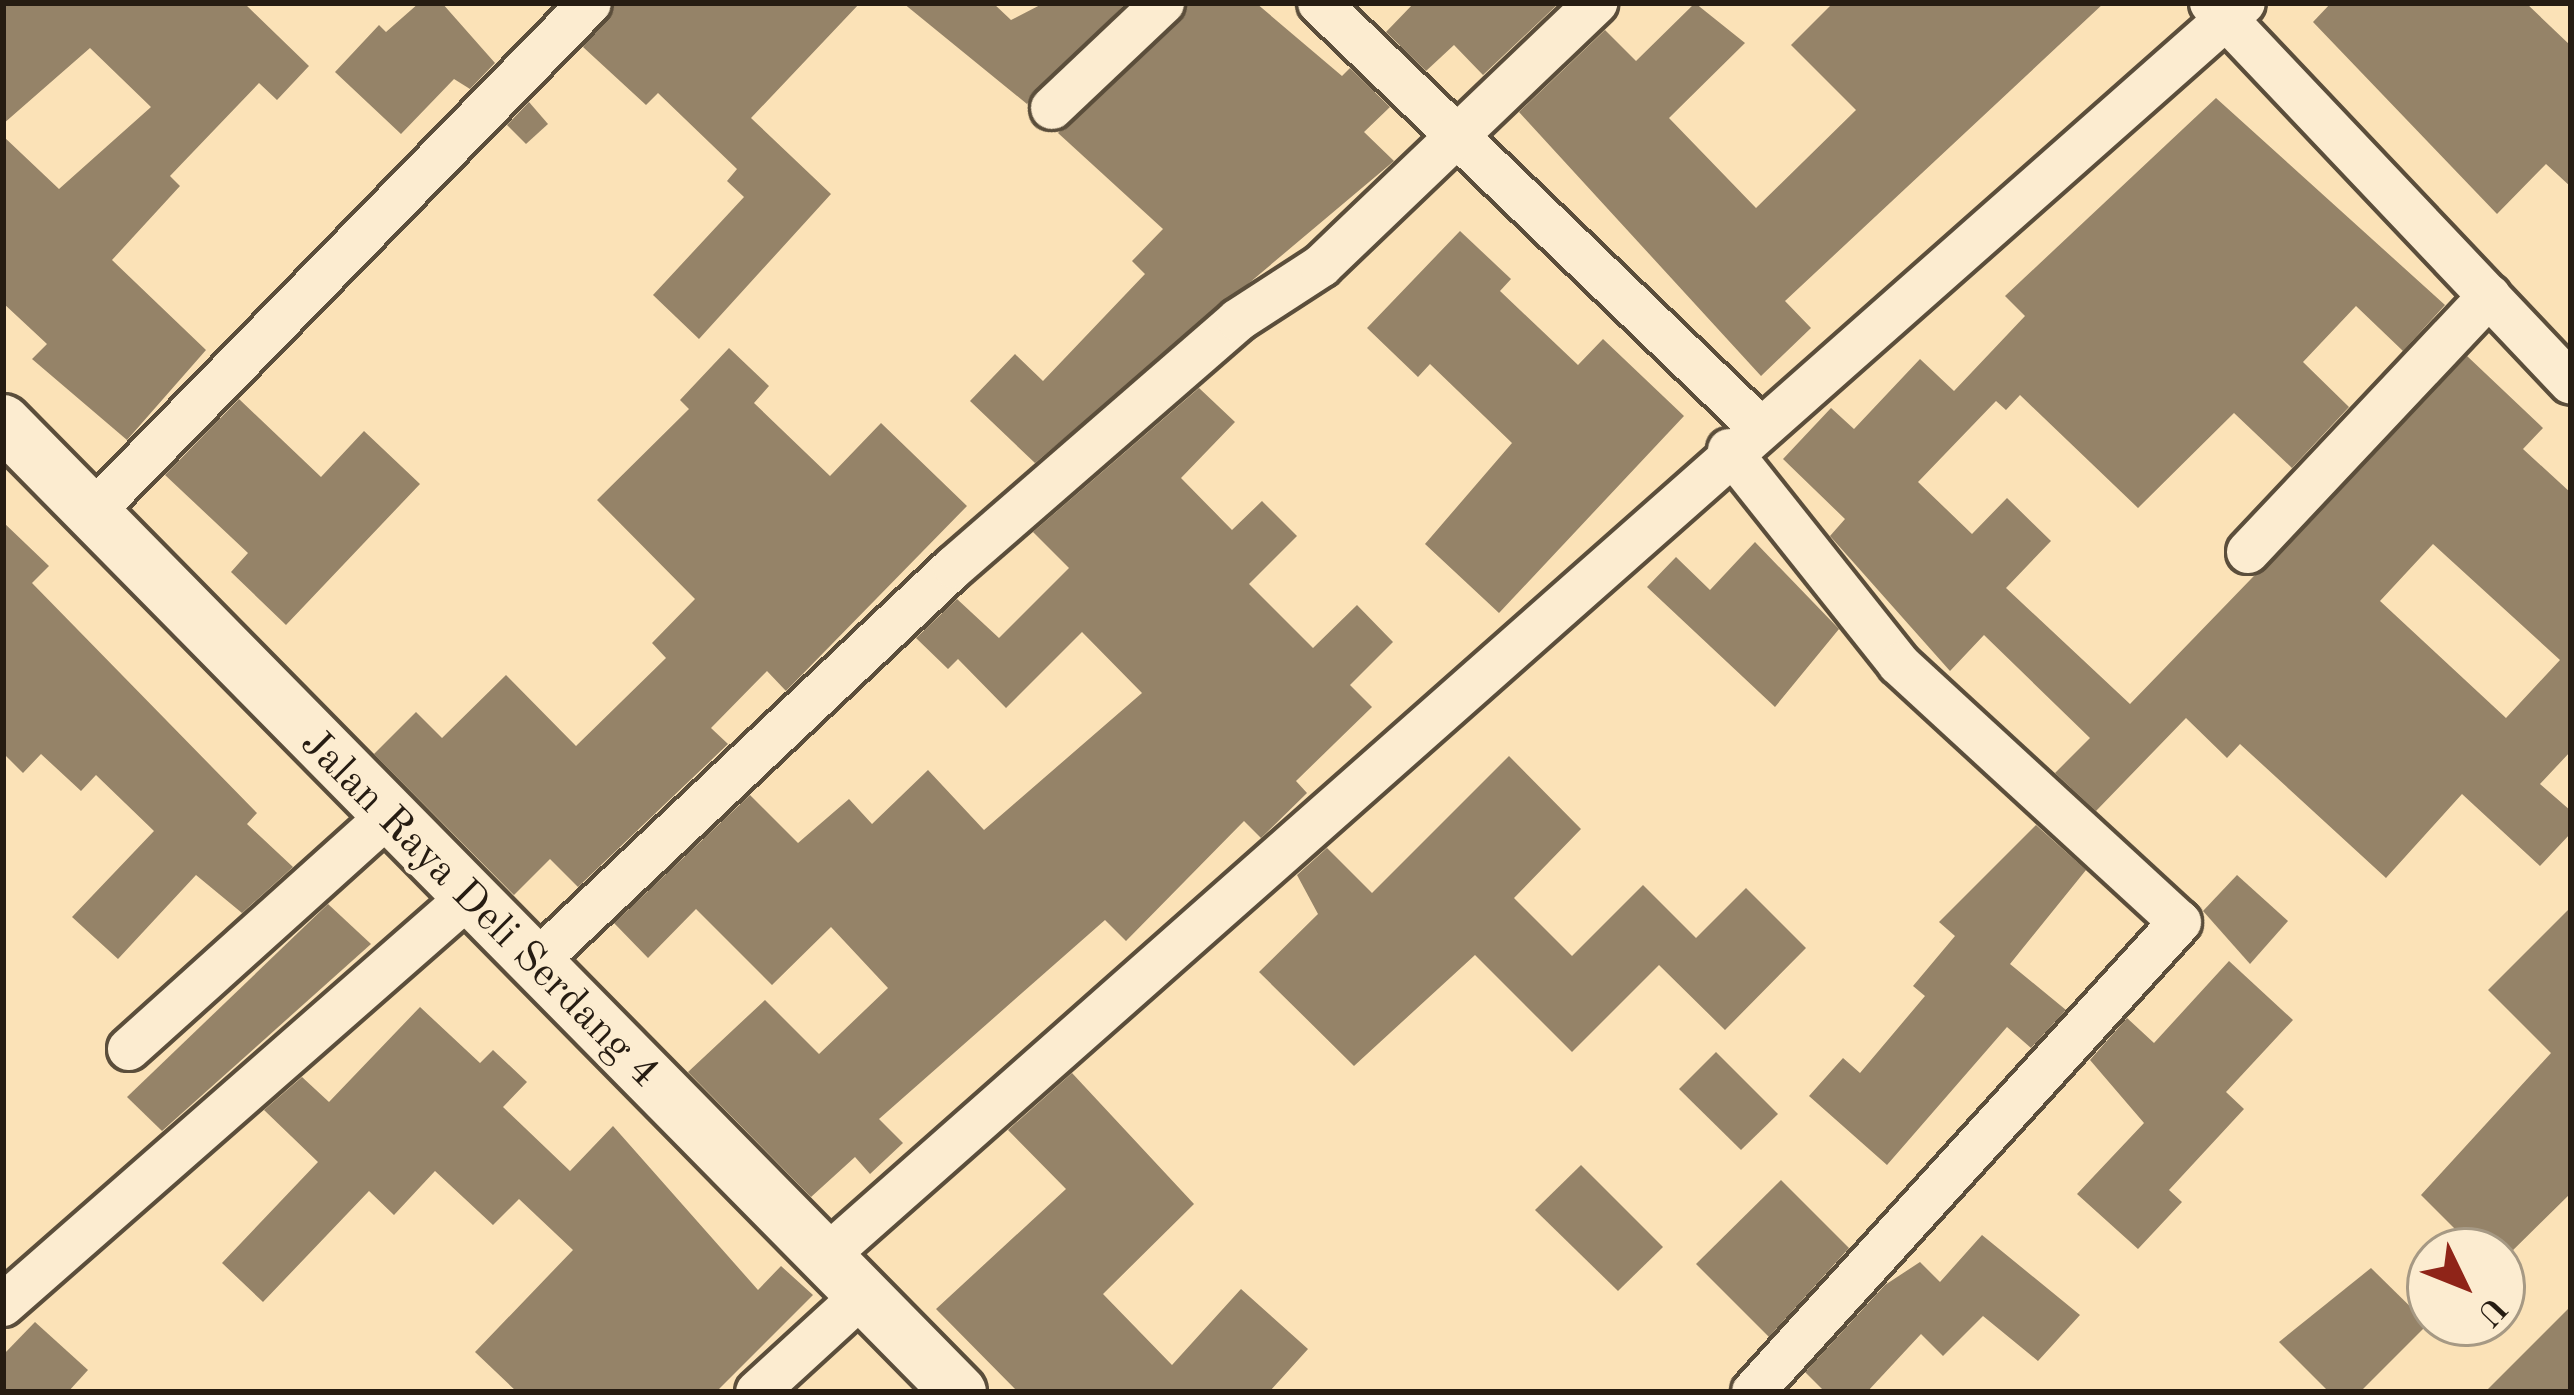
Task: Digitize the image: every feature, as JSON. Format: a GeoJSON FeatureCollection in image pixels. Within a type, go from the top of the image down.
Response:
{"type":"FeatureCollection","features":[{"type":"Feature","properties":{"kind":"street"},"geometry":{"type":"LineString","coordinates":[[91,514],[590,3]]}},
{"type":"Feature","properties":{"kind":"street"},"geometry":{"type":"LineString","coordinates":[[1052,107],[1163,3]]}},
{"type":"Feature","properties":{"kind":"street"},"geometry":{"type":"LineString","coordinates":[[1319,3],[1461,137],[1743,438],[1900,664],[2180,922],[1754,1392]]}},
{"type":"Feature","properties":{"kind":"street"},"geometry":{"type":"LineString","coordinates":[[532,966],[970,553],[1461,137],[1596,3]]}},
{"type":"Feature","properties":{"kind":"street"},"geometry":{"type":"LineString","coordinates":[[757,1392],[848,1273],[1743,438],[2227,9],[2571,383]]}},
{"type":"Feature","properties":{"kind":"street"},"geometry":{"type":"LineString","coordinates":[[2248,552],[2489,296]]}},
{"type":"Feature","properties":{"kind":"street","name":"Jalan Raya Deli Serdang 4"},"geometry":{"type":"LineString","coordinates":[[7,435],[91,514],[465,900],[848,1273],[959,1392]]}},
{"type":"Feature","properties":{"kind":"street"},"geometry":{"type":"LineString","coordinates":[[129,1049],[384,819]]}},
{"type":"Feature","properties":{"kind":"street"},"geometry":{"type":"LineString","coordinates":[[3,1305],[465,900]]}},
{"type":"Feature","properties":{"kind":"building"},"geometry":{"type":"Polygon","coordinates":[[[3,3],[244,3],[309,66],[277,100],[259,83],[170,176],[180,186],[112,260],[206,350],[127,440],[32,359],[47,344],[3,303],[3,136],[59,189],[151,107],[90,48],[3,124],[3,3]]]}},
{"type":"Feature","properties":{"kind":"building"},"geometry":{"type":"Polygon","coordinates":[[[419,3],[442,3],[495,63],[470,89],[454,79],[401,134],[335,72],[379,25],[386,32],[419,3]]]}},
{"type":"Feature","properties":{"kind":"building"},"geometry":{"type":"Polygon","coordinates":[[[615,3],[860,3],[751,118],[831,194],[699,339],[653,295],[744,197],[727,181],[737,169],[658,93],[646,105],[583,47],[615,3]]]}},
{"type":"Feature","properties":{"kind":"building"},"geometry":{"type":"Polygon","coordinates":[[[903,3],[993,3],[1011,20],[1044,3],[1126,3],[1027,104],[903,3]]]}},
{"type":"Feature","properties":{"kind":"building"},"geometry":{"type":"Polygon","coordinates":[[[1188,3],[1256,3],[1342,76],[1350,68],[1390,107],[1364,132],[1394,161],[1035,463],[970,401],[1015,354],[1043,381],[1145,274],[1132,261],[1163,229],[1058,133],[1188,3]]]}},
{"type":"Feature","properties":{"kind":"building"},"geometry":{"type":"Polygon","coordinates":[[[1414,3],[1559,3],[1483,75],[1454,45],[1426,71],[1386,32],[1414,3]]]}},
{"type":"Feature","properties":{"kind":"building"},"geometry":{"type":"Polygon","coordinates":[[[1695,3],[1745,43],[1669,118],[1756,208],[1856,110],[1791,45],[1833,3],[2104,3],[1785,301],[1811,328],[1761,376],[1519,112],[1605,30],[1636,61],[1695,3]]]}},
{"type":"Feature","properties":{"kind":"building"},"geometry":{"type":"Polygon","coordinates":[[[2331,3],[2526,3],[2571,46],[2571,187],[2546,164],[2497,214],[2313,22],[2331,3]]]}},
{"type":"Feature","properties":{"kind":"building"},"geometry":{"type":"Polygon","coordinates":[[[2216,98],[2445,305],[2403,351],[2356,306],[2303,362],[2349,407],[2292,468],[2234,413],[2138,508],[2020,395],[2006,410],[1996,401],[1918,482],[1972,534],[2007,498],[2051,541],[2006,588],[2130,704],[2467,356],[2543,428],[2523,449],[2571,493],[2571,751],[2540,784],[2571,811],[2571,833],[2540,866],[2462,794],[2386,878],[2240,744],[2227,758],[2186,718],[2096,811],[2055,773],[2090,738],[1984,635],[1950,671],[1830,536],[1845,519],[1783,459],[1831,408],[1854,429],[1920,359],[1954,391],[2025,316],[2005,296],[2216,98]],[[2433,544],[2380,601],[2506,718],[2560,660],[2433,544]]]}},
{"type":"Feature","properties":{"kind":"building"},"geometry":{"type":"Polygon","coordinates":[[[529,102],[548,124],[526,144],[507,125],[529,102]]]}},
{"type":"Feature","properties":{"kind":"building"},"geometry":{"type":"Polygon","coordinates":[[[1460,231],[1511,279],[1500,291],[1578,365],[1603,339],[1684,416],[1499,613],[1425,544],[1512,443],[1430,364],[1418,377],[1367,328],[1460,231]]]}},
{"type":"Feature","properties":{"kind":"building"},"geometry":{"type":"Polygon","coordinates":[[[729,348],[769,386],[754,403],[830,476],[881,423],[967,506],[786,691],[767,671],[711,728],[728,744],[578,887],[550,859],[514,895],[374,754],[416,712],[442,738],[506,675],[576,746],[666,658],[652,643],[695,599],[597,500],[689,409],[680,400],[729,348]]]}},
{"type":"Feature","properties":{"kind":"building"},"geometry":{"type":"Polygon","coordinates":[[[1199,388],[1235,422],[1181,478],[1232,530],[1262,501],[1297,536],[1249,584],[1313,648],[1357,605],[1393,642],[1350,685],[1372,707],[1296,781],[1307,793],[1261,838],[1244,821],[1126,941],[1105,920],[879,1119],[903,1143],[870,1174],[855,1157],[811,1197],[688,1072],[765,1000],[819,1054],[888,988],[831,927],[772,985],[696,909],[648,958],[614,923],[750,795],[798,843],[849,799],[872,824],[928,770],[984,830],[1142,693],[1082,632],[1006,708],[958,659],[948,669],[916,638],[957,599],[999,638],[1069,568],[1033,532],[1199,388]]]}},
{"type":"Feature","properties":{"kind":"building"},"geometry":{"type":"Polygon","coordinates":[[[239,399],[321,477],[364,431],[420,484],[286,625],[231,572],[248,553],[165,475],[239,399]]]}},
{"type":"Feature","properties":{"kind":"building"},"geometry":{"type":"Polygon","coordinates":[[[3,522],[49,566],[32,583],[257,813],[247,824],[293,867],[242,913],[196,875],[118,959],[72,917],[154,831],[96,775],[81,791],[41,754],[23,773],[3,753],[3,522]]]}},
{"type":"Feature","properties":{"kind":"building"},"geometry":{"type":"Polygon","coordinates":[[[1755,542],[1839,629],[1775,707],[1647,587],[1676,557],[1710,590],[1755,542]]]}},
{"type":"Feature","properties":{"kind":"building"},"geometry":{"type":"Polygon","coordinates":[[[1509,756],[1581,829],[1514,898],[1572,956],[1643,885],[1696,938],[1746,888],[1806,948],[1725,1030],[1659,965],[1572,1052],[1475,955],[1354,1066],[1259,972],[1318,914],[1297,875],[1327,848],[1372,893],[1509,756]]]}},
{"type":"Feature","properties":{"kind":"building"},"geometry":{"type":"Polygon","coordinates":[[[2036,825],[2086,870],[2010,964],[2066,1010],[2031,1048],[2007,1027],[1887,1165],[1809,1096],[1843,1058],[1860,1073],[1925,996],[1913,986],[1955,936],[1939,922],[2036,825]]]}},
{"type":"Feature","properties":{"kind":"building"},"geometry":{"type":"Polygon","coordinates":[[[2237,875],[2288,921],[2250,964],[2203,911],[2237,875]]]}},
{"type":"Feature","properties":{"kind":"building"},"geometry":{"type":"Polygon","coordinates":[[[328,904],[371,944],[162,1131],[127,1097],[328,904]]]}},
{"type":"Feature","properties":{"kind":"building"},"geometry":{"type":"Polygon","coordinates":[[[2571,907],[2571,1193],[2526,1237],[2526,1227],[2453,1227],[2421,1195],[2551,1053],[2488,990],[2571,907]]]}},
{"type":"Feature","properties":{"kind":"building"},"geometry":{"type":"Polygon","coordinates":[[[2229,961],[2293,1020],[2226,1092],[2244,1109],[2169,1190],[2182,1202],[2138,1249],[2077,1194],[2144,1123],[2090,1060],[2127,1018],[2154,1043],[2229,961]]]}},
{"type":"Feature","properties":{"kind":"building"},"geometry":{"type":"Polygon","coordinates":[[[420,1007],[480,1063],[493,1050],[527,1082],[503,1107],[570,1171],[613,1126],[758,1290],[781,1266],[813,1295],[716,1392],[517,1392],[475,1352],[573,1250],[519,1199],[493,1225],[435,1171],[394,1215],[369,1191],[263,1302],[222,1263],[318,1162],[264,1110],[302,1077],[329,1102],[420,1007]]]}},
{"type":"Feature","properties":{"kind":"building"},"geometry":{"type":"Polygon","coordinates":[[[1716,1052],[1778,1114],[1741,1150],[1679,1089],[1716,1052]]]}},
{"type":"Feature","properties":{"kind":"building"},"geometry":{"type":"Polygon","coordinates":[[[1072,1073],[1194,1204],[1103,1294],[1172,1365],[1241,1289],[1308,1349],[1269,1392],[1018,1392],[936,1309],[1066,1189],[1008,1130],[1072,1073]]]}},
{"type":"Feature","properties":{"kind":"building"},"geometry":{"type":"Polygon","coordinates":[[[1581,1165],[1663,1247],[1618,1291],[1535,1210],[1581,1165]]]}},
{"type":"Feature","properties":{"kind":"building"},"geometry":{"type":"Polygon","coordinates":[[[1781,1180],[1849,1248],[1769,1337],[1696,1264],[1781,1180]]]}},
{"type":"Feature","properties":{"kind":"building"},"geometry":{"type":"Polygon","coordinates":[[[1982,1235],[2080,1315],[2038,1361],[1983,1316],[1943,1356],[1921,1334],[1867,1392],[1825,1392],[1805,1372],[1885,1285],[1920,1262],[1940,1282],[1982,1235]]]}},
{"type":"Feature","properties":{"kind":"building"},"geometry":{"type":"Polygon","coordinates":[[[2371,1268],[2406,1302],[2406,1346],[2360,1392],[2329,1392],[2279,1342],[2371,1268]]]}},
{"type":"Feature","properties":{"kind":"building"},"geometry":{"type":"Polygon","coordinates":[[[2571,1306],[2571,1392],[2485,1392],[2571,1306]]]}},
{"type":"Feature","properties":{"kind":"building"},"geometry":{"type":"Polygon","coordinates":[[[35,1322],[88,1370],[68,1392],[3,1392],[3,1355],[35,1322]]]}}]}
